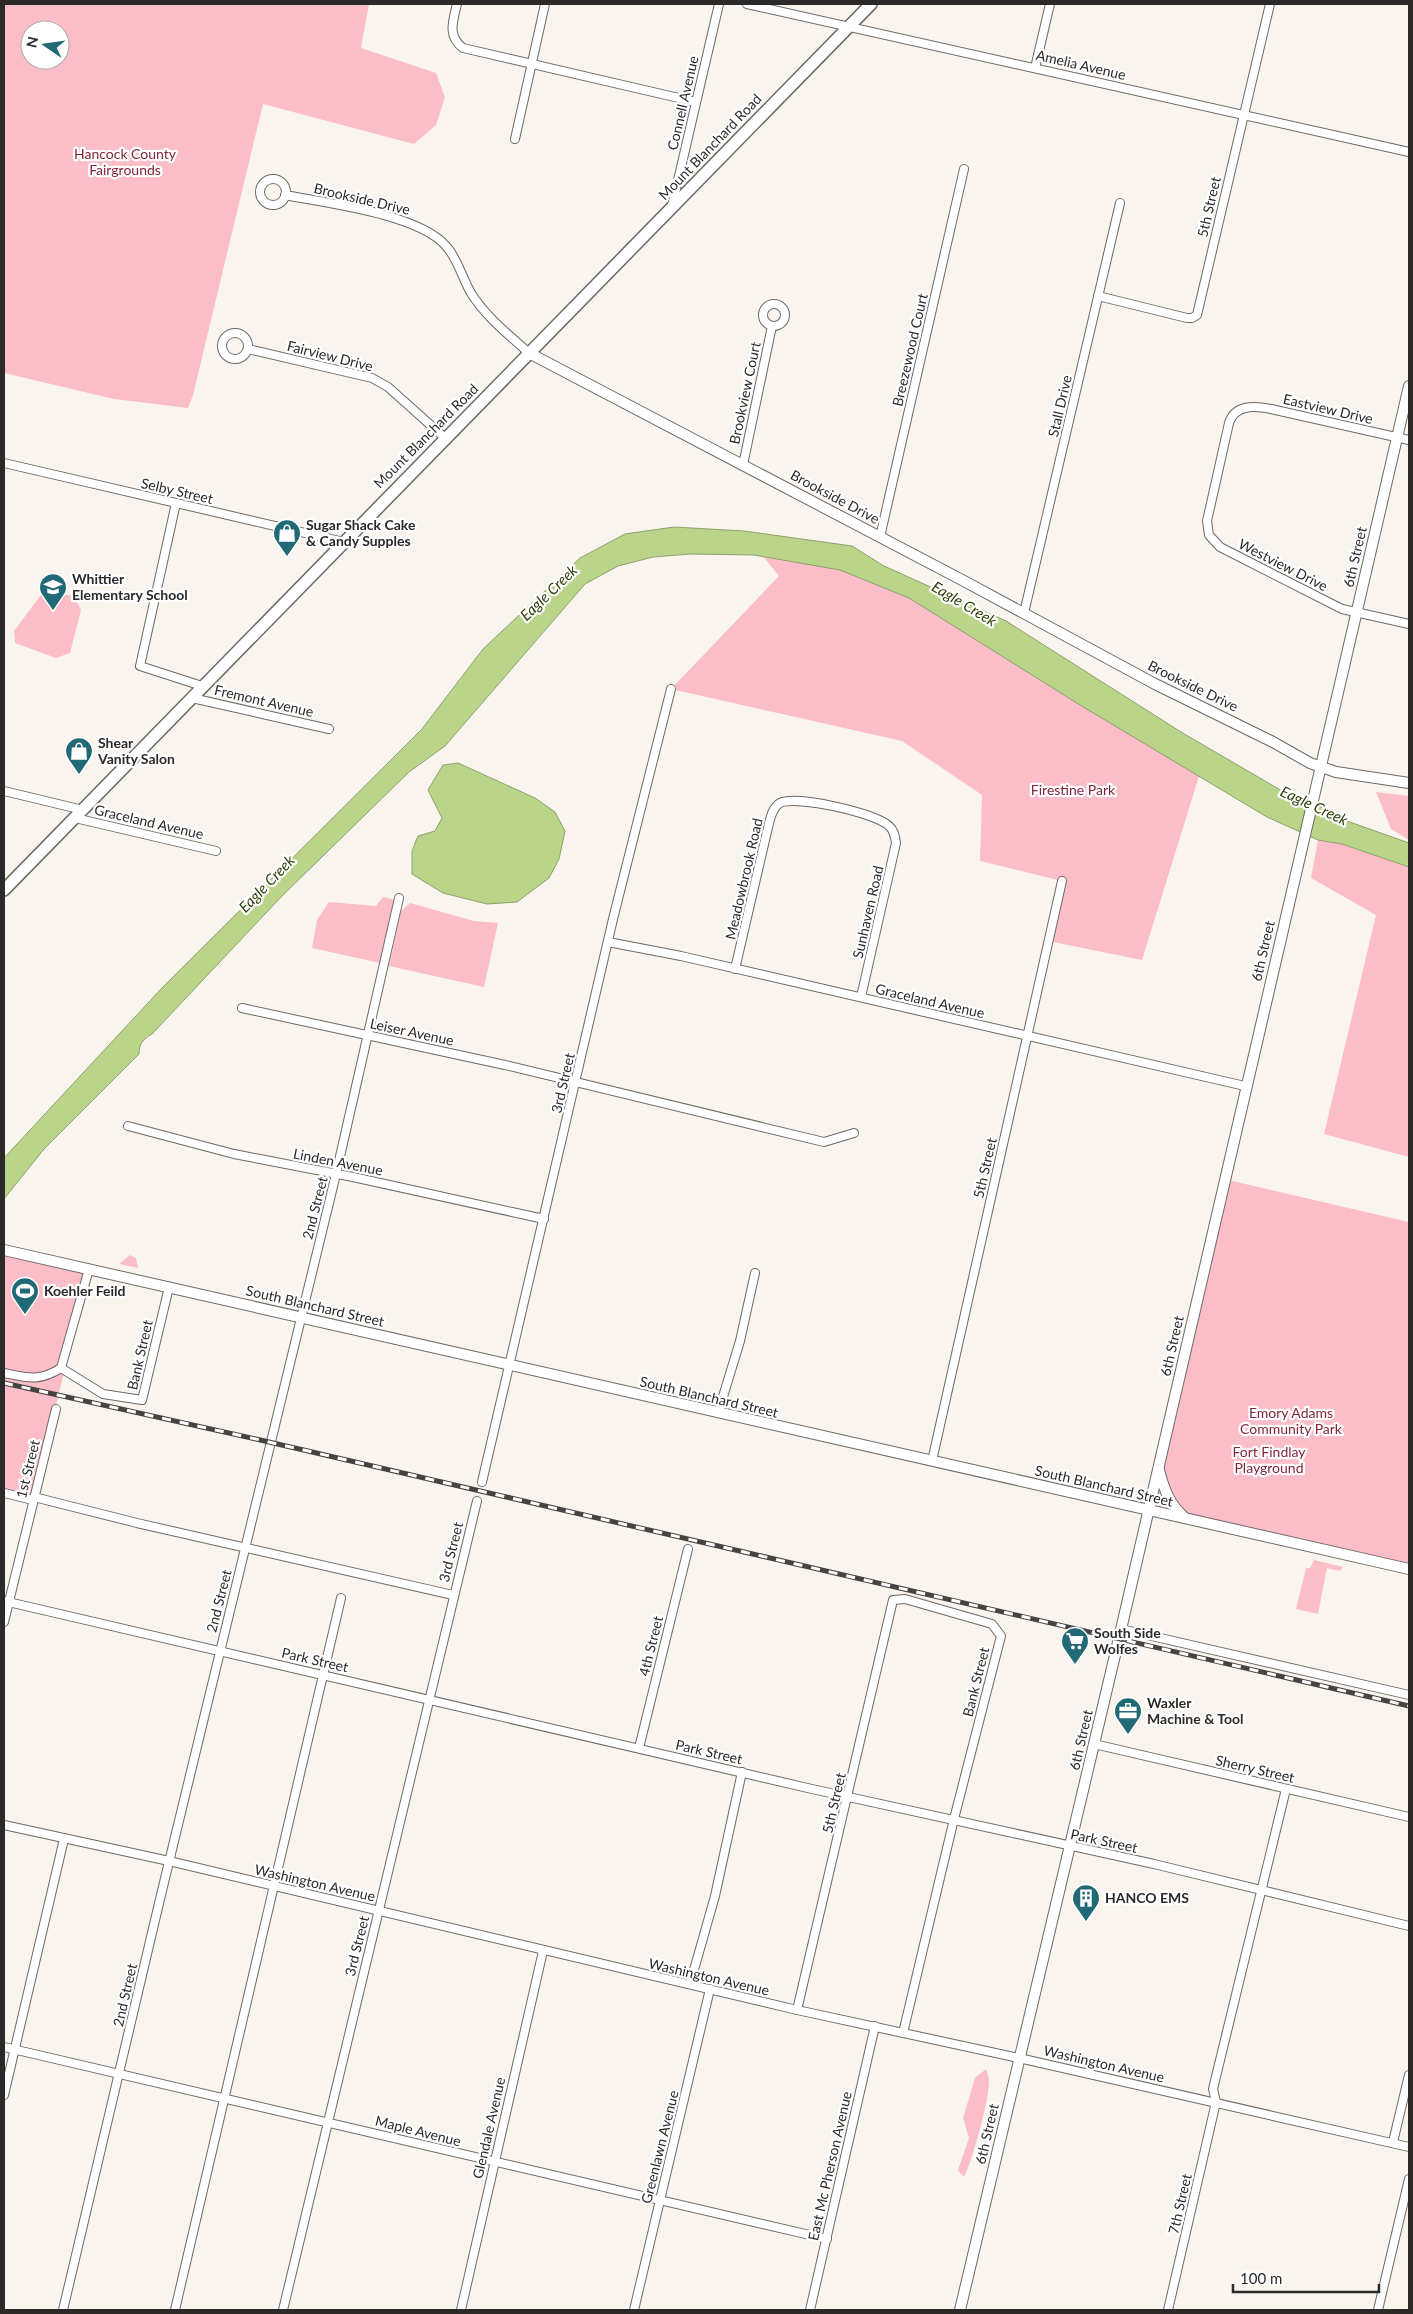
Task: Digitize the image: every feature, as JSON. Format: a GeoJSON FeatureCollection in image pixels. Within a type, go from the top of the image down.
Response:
{"type":"FeatureCollection","features":[{"type":"Feature","properties":{"kind":"main road","name":"Mount Blanchard Road"},"geometry":{"type":"LineString","coordinates":[[4,890],[871,4]]}},
{"type":"Feature","properties":{"kind":"street"},"geometry":{"type":"LineString","coordinates":[[457,4],[451,30],[457,44],[463,48],[696,102]]}},
{"type":"Feature","properties":{"kind":"street"},"geometry":{"type":"LineString","coordinates":[[515,138],[545,4]]}},
{"type":"Feature","properties":{"kind":"street","name":"Connell Avenue"},"geometry":{"type":"LineString","coordinates":[[672,207],[719,4]]}},
{"type":"Feature","properties":{"kind":"street","name":"Amelia Avenue"},"geometry":{"type":"LineString","coordinates":[[747,4],[1409,152]]}},
{"type":"Feature","properties":{"kind":"street"},"geometry":{"type":"LineString","coordinates":[[1034,68],[1050,4]]}},
{"type":"Feature","properties":{"kind":"street","name":"5th Street"},"geometry":{"type":"LineString","coordinates":[[1098,296],[1187,318],[1195,317],[1270,4]]}},
{"type":"Feature","properties":{"kind":"street","name":"Breezewood Court"},"geometry":{"type":"LineString","coordinates":[[880,537],[964,169]]}},
{"type":"Feature","properties":{"kind":"street","name":"Brookside Drive"},"geometry":{"type":"LineString","coordinates":[[285,195],[384,216],[418,226],[447,246],[470,291],[481,306],[529,353],[1024,613],[1155,684],[1248,729],[1320,768],[1409,782]]}},
{"type":"Feature","properties":{"kind":"street","name":"Stall Drive"},"geometry":{"type":"LineString","coordinates":[[1024,613],[1120,204]]}},
{"type":"Feature","properties":{"kind":"street","name":"Brookview Court"},"geometry":{"type":"LineString","coordinates":[[743,465],[772,326]]}},
{"type":"Feature","properties":{"kind":"street","name":"Fairview Drive"},"geometry":{"type":"LineString","coordinates":[[248,349],[372,378],[388,387],[445,438]]}},
{"type":"Feature","properties":{"kind":"street","name":"6th Street"},"geometry":{"type":"LineString","coordinates":[[960,2310],[1122,1629],[1245,1086],[1409,386]]}},
{"type":"Feature","properties":{"kind":"street","name":"Eastview Drive"},"geometry":{"type":"LineString","coordinates":[[1209,535],[1207,521],[1230,423],[1235,413],[1241,409],[1256,406],[1409,440]]}},
{"type":"Feature","properties":{"kind":"street","name":"Selby Street"},"geometry":{"type":"LineString","coordinates":[[4,463],[344,542]]}},
{"type":"Feature","properties":{"kind":"street"},"geometry":{"type":"LineString","coordinates":[[176,503],[140,666],[202,686]]}},
{"type":"Feature","properties":{"kind":"street","name":"Westview Drive"},"geometry":{"type":"LineString","coordinates":[[1209,535],[1220,548],[1342,609],[1409,624]]}},
{"type":"Feature","properties":{"kind":"street","name":"3rd Street"},"geometry":{"type":"LineString","coordinates":[[482,1482],[608,942],[671,690]]}},
{"type":"Feature","properties":{"kind":"street","name":"Fremont Avenue"},"geometry":{"type":"LineString","coordinates":[[192,698],[330,729]]}},
{"type":"Feature","properties":{"kind":"street","name":"Graceland Avenue"},"geometry":{"type":"LineString","coordinates":[[4,791],[216,852]]}},
{"type":"Feature","properties":{"kind":"street","name":"Sunhaven Road"},"geometry":{"type":"LineString","coordinates":[[787,802],[812,803],[874,817],[889,825],[894,832],[896,843],[892,865],[861,997]]}},
{"type":"Feature","properties":{"kind":"street","name":"Meadowbrook Road"},"geometry":{"type":"LineString","coordinates":[[736,969],[771,817],[778,805],[787,802]]}},
{"type":"Feature","properties":{"kind":"street","name":"5th Street"},"geometry":{"type":"LineString","coordinates":[[932,1461],[1062,881]]}},
{"type":"Feature","properties":{"kind":"street","name":"2nd Street"},"geometry":{"type":"LineString","coordinates":[[63,2310],[169,1861],[336,1174],[399,898]]}},
{"type":"Feature","properties":{"kind":"street","name":"Graceland Avenue"},"geometry":{"type":"LineString","coordinates":[[608,942],[861,997],[1245,1086]]}},
{"type":"Feature","properties":{"kind":"street","name":"Leiser Avenue"},"geometry":{"type":"LineString","coordinates":[[242,1008],[576,1082],[824,1142],[854,1133]]}},
{"type":"Feature","properties":{"kind":"street","name":"Linden Avenue"},"geometry":{"type":"LineString","coordinates":[[128,1126],[234,1154],[544,1219]]}},
{"type":"Feature","properties":{"kind":"street","name":"South Blanchard Street"},"geometry":{"type":"LineString","coordinates":[[4,1250],[1409,1569]]}},
{"type":"Feature","properties":{"kind":"street"},"geometry":{"type":"LineString","coordinates":[[4,1373],[28,1378],[48,1377],[61,1368],[89,1269]]}},
{"type":"Feature","properties":{"kind":"street"},"geometry":{"type":"LineString","coordinates":[[718,1413],[740,1341],[754,1274]]}},
{"type":"Feature","properties":{"kind":"street","name":"Bank Street"},"geometry":{"type":"LineString","coordinates":[[61,1368],[103,1394],[142,1400],[169,1287]]}},
{"type":"Feature","properties":{"kind":"street","name":"1st Street"},"geometry":{"type":"LineString","coordinates":[[4,1622],[6,1601],[56,1409]]}},
{"type":"Feature","properties":{"kind":"street"},"geometry":{"type":"LineString","coordinates":[[1158,1468],[1167,1497],[1174,1508],[1187,1520]]}},
{"type":"Feature","properties":{"kind":"street"},"geometry":{"type":"LineString","coordinates":[[4,1493],[34,1498],[453,1595]]}},
{"type":"Feature","properties":{"kind":"street","name":"3rd Street"},"geometry":{"type":"LineString","coordinates":[[283,2310],[477,1501]]}},
{"type":"Feature","properties":{"kind":"street","name":"4th Street"},"geometry":{"type":"LineString","coordinates":[[639,1748],[688,1549]]}},
{"type":"Feature","properties":{"kind":"street"},"geometry":{"type":"LineString","coordinates":[[175,2310],[226,2098],[341,1598]]}},
{"type":"Feature","properties":{"kind":"street","name":"5th Street"},"geometry":{"type":"LineString","coordinates":[[797,2010],[893,1600]]}},
{"type":"Feature","properties":{"kind":"street","name":"Bank Street"},"geometry":{"type":"LineString","coordinates":[[893,1600],[905,1600],[992,1624],[1001,1636],[954,1819]]}},
{"type":"Feature","properties":{"kind":"street","name":"Park Street"},"geometry":{"type":"LineString","coordinates":[[6,1601],[742,1772],[1070,1845],[1409,1926]]}},
{"type":"Feature","properties":{"kind":"street"},"geometry":{"type":"LineString","coordinates":[[1122,1629],[1409,1695]]}},
{"type":"Feature","properties":{"kind":"street","name":"Sherry Street"},"geometry":{"type":"LineString","coordinates":[[1094,1744],[1409,1817]]}},
{"type":"Feature","properties":{"kind":"street"},"geometry":{"type":"LineString","coordinates":[[690,1984],[715,1896],[742,1772]]}},
{"type":"Feature","properties":{"kind":"street","name":"7th Street"},"geometry":{"type":"LineString","coordinates":[[1168,2310],[1216,2102],[1213,2089],[1286,1789]]}},
{"type":"Feature","properties":{"kind":"street"},"geometry":{"type":"LineString","coordinates":[[903,2033],[954,1819]]}},
{"type":"Feature","properties":{"kind":"street","name":"Washington Avenue"},"geometry":{"type":"LineString","coordinates":[[4,1825],[169,1861],[797,2010],[1409,2146]]}},
{"type":"Feature","properties":{"kind":"street"},"geometry":{"type":"LineString","coordinates":[[4,2095],[64,1839]]}},
{"type":"Feature","properties":{"kind":"street","name":"Glendale Avenue"},"geometry":{"type":"LineString","coordinates":[[461,2310],[544,1951]]}},
{"type":"Feature","properties":{"kind":"street","name":"Greenlawn Avenue"},"geometry":{"type":"LineString","coordinates":[[634,2310],[710,1989]]}},
{"type":"Feature","properties":{"kind":"street","name":"East Mc Pherson Avenue"},"geometry":{"type":"LineString","coordinates":[[810,2310],[875,2026]]}},
{"type":"Feature","properties":{"kind":"street","name":"Maple Avenue"},"geometry":{"type":"LineString","coordinates":[[4,2047],[119,2075],[422,2143],[494,2163],[827,2239]]}},
{"type":"Feature","properties":{"kind":"street"},"geometry":{"type":"LineString","coordinates":[[1393,2142],[1409,2075]]}},
{"type":"Feature","properties":{"kind":"street"},"geometry":{"type":"LineString","coordinates":[[1378,2310],[1409,2179]]}},
{"type":"Feature","properties":{"kind":"green space","name":"Hancock County Fairgrounds"},"geometry":{"type":"Polygon","coordinates":[[[4,4],[369,4],[361,48],[436,73],[445,97],[436,125],[414,144],[263,104],[193,395],[188,408],[114,399],[4,373],[4,4]]]}},
{"type":"Feature","properties":{"kind":"green space","name":"Firestine Park"},"geometry":{"type":"Polygon","coordinates":[[[753,544],[859,564],[1204,760],[1142,960],[1048,941],[1062,881],[980,861],[982,795],[902,741],[671,689],[779,576],[753,544]]]}},
{"type":"Feature","properties":{"kind":"green space"},"geometry":{"type":"Polygon","coordinates":[[[51,592],[74,596],[81,610],[70,653],[56,658],[15,643],[14,631],[41,595],[51,592]]]}},
{"type":"Feature","properties":{"kind":"green space"},"geometry":{"type":"Polygon","coordinates":[[[1376,792],[1409,796],[1409,840],[1391,829],[1376,792]]]}},
{"type":"Feature","properties":{"kind":"green space"},"geometry":{"type":"Polygon","coordinates":[[[1318,840],[1342,844],[1409,867],[1409,1157],[1324,1134],[1376,915],[1311,878],[1318,840]]]}},
{"type":"Feature","properties":{"kind":"green space"},"geometry":{"type":"Polygon","coordinates":[[[383,897],[395,900],[380,963],[312,948],[317,920],[329,902],[376,906],[383,897]]]}},
{"type":"Feature","properties":{"kind":"green space"},"geometry":{"type":"Polygon","coordinates":[[[410,903],[474,921],[498,923],[484,987],[389,966],[401,911],[410,903]]]}},
{"type":"Feature","properties":{"kind":"green space","name":"Emory Adams Community Park"},"geometry":{"type":"Polygon","coordinates":[[[1224,1179],[1409,1222],[1409,1569],[1149,1511],[1224,1179]]]}},
{"type":"Feature","properties":{"kind":"green space"},"geometry":{"type":"Polygon","coordinates":[[[4,1250],[89,1269],[33,1500],[4,1493],[4,1250]]]}},
{"type":"Feature","properties":{"kind":"green space"},"geometry":{"type":"Polygon","coordinates":[[[130,1255],[136,1258],[138,1268],[119,1264],[130,1255]]]}},
{"type":"Feature","properties":{"kind":"green space"},"geometry":{"type":"Polygon","coordinates":[[[1314,1560],[1343,1567],[1340,1571],[1327,1568],[1318,1614],[1296,1609],[1306,1568],[1310,1568],[1314,1560]]]}},
{"type":"Feature","properties":{"kind":"green space"},"geometry":{"type":"Polygon","coordinates":[[[986,2069],[989,2080],[987,2100],[976,2144],[964,2177],[958,2170],[969,2138],[963,2118],[975,2078],[986,2069]]]}},
{"type":"Feature","properties":{"kind":"water","name":"Eagle Creek"},"geometry":{"type":"Polygon","coordinates":[[[674,527],[744,531],[852,546],[884,566],[1006,621],[1181,732],[1289,795],[1323,808],[1330,815],[1409,843],[1409,867],[1342,844],[1318,840],[1267,817],[1080,705],[909,598],[840,570],[754,555],[691,554],[653,557],[618,566],[585,584],[445,746],[409,772],[282,896],[152,1034],[144,1040],[139,1054],[44,1149],[4,1199],[4,1158],[161,989],[422,729],[483,649],[580,558],[625,534],[674,527]]]}},
{"type":"Feature","properties":{"kind":"water"},"geometry":{"type":"Polygon","coordinates":[[[458,763],[535,798],[555,812],[565,831],[559,859],[549,878],[517,902],[487,904],[443,893],[412,874],[412,851],[418,836],[435,831],[442,818],[428,790],[443,765],[458,763]]]}},
{"type":"Feature","properties":{"kind":"railway"},"geometry":{"type":"LineString","coordinates":[[4,1383],[256,1439],[1409,1706]]}},
{"type":"Feature","properties":{"kind":"place","name":"Sugar Shack Cake & Candy Supples"},"geometry":{"type":"Point","coordinates":[287,557]}},
{"type":"Feature","properties":{"kind":"place","name":"Whittier Elementary School"},"geometry":{"type":"Point","coordinates":[53,611]}},
{"type":"Feature","properties":{"kind":"place","name":"Shear Vanity Salon"},"geometry":{"type":"Point","coordinates":[79,775]}},
{"type":"Feature","properties":{"kind":"place","name":"Koehler Feild"},"geometry":{"type":"Point","coordinates":[25,1315]}},
{"type":"Feature","properties":{"kind":"place","name":"South Side Wolfes"},"geometry":{"type":"Point","coordinates":[1075,1665]}},
{"type":"Feature","properties":{"kind":"place","name":"Waxler Machine & Tool"},"geometry":{"type":"Point","coordinates":[1128,1735]}},
{"type":"Feature","properties":{"kind":"place","name":"HANCO EMS"},"geometry":{"type":"Point","coordinates":[1086,1922]}},
{"type":"Feature","properties":{"kind":"park label","name":"Fort Findlay Playground"},"geometry":{"type":"Point","coordinates":[1269,1460]}}]}
